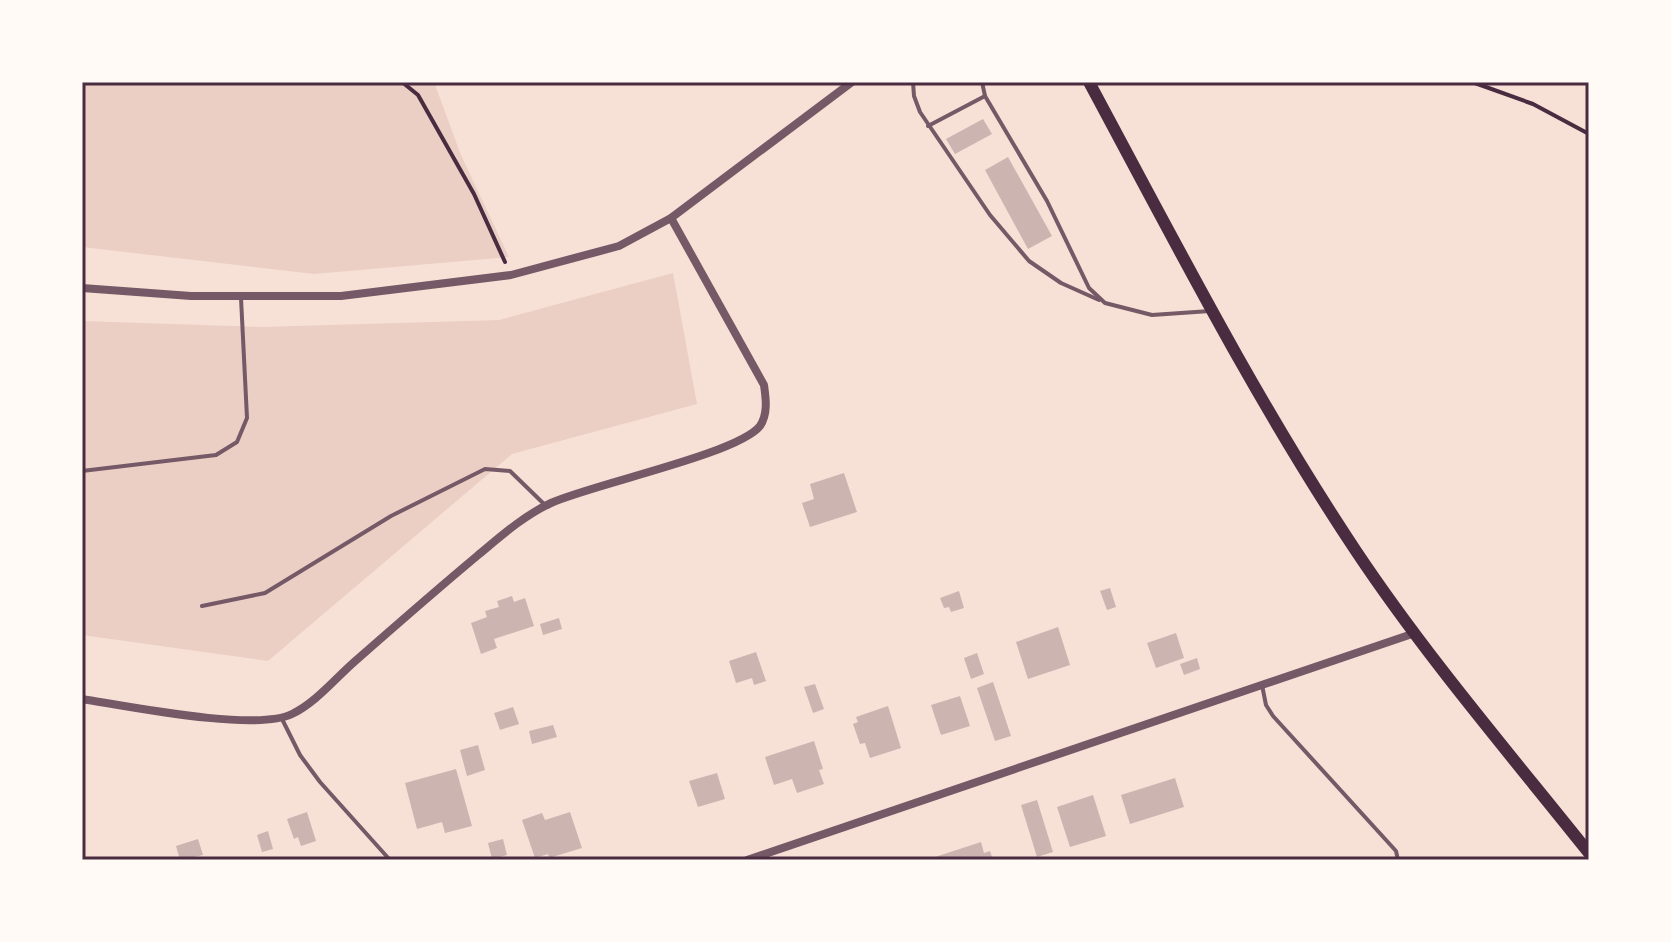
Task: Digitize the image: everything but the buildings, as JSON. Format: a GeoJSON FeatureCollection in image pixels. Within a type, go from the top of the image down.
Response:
{"type":"FeatureCollection","features":[{"type":"Feature","properties":{"kind":"main road"},"geometry":{"type":"LineString","coordinates":[[1089,82],[1213,311],[1298,460],[1356,552],[1415,633],[1589,853]]}},
{"type":"Feature","properties":{"kind":"street"},"geometry":{"type":"LineString","coordinates":[[82,288],[191,296],[341,296],[511,275],[619,246],[671,218],[852,82]]}},
{"type":"Feature","properties":{"kind":"street"},"geometry":{"type":"LineString","coordinates":[[82,699],[221,719],[268,719],[291,714],[502,536],[545,506],[583,490],[717,450],[749,436],[763,421],[766,404],[764,385],[671,218]]}},
{"type":"Feature","properties":{"kind":"street"},"geometry":{"type":"LineString","coordinates":[[748,860],[1415,633]]}},
{"type":"Feature","properties":{"kind":"lane"},"geometry":{"type":"LineString","coordinates":[[913,82],[914,96],[928,126],[990,215],[1029,261],[1061,283],[1105,303],[1152,315],[1213,311]]}},
{"type":"Feature","properties":{"kind":"lane"},"geometry":{"type":"LineString","coordinates":[[982,82],[985,96],[1047,201],[1089,288],[1105,303]]}},
{"type":"Feature","properties":{"kind":"lane"},"geometry":{"type":"LineString","coordinates":[[928,126],[985,96]]}},
{"type":"Feature","properties":{"kind":"lane"},"geometry":{"type":"LineString","coordinates":[[82,471],[216,455],[237,442],[247,418],[241,296]]}},
{"type":"Feature","properties":{"kind":"lane"},"geometry":{"type":"LineString","coordinates":[[202,606],[265,593],[391,516],[485,469],[510,471],[545,506]]}},
{"type":"Feature","properties":{"kind":"lane"},"geometry":{"type":"LineString","coordinates":[[1262,685],[1266,705],[1273,716],[1396,851],[1398,860]]}},
{"type":"Feature","properties":{"kind":"lane"},"geometry":{"type":"LineString","coordinates":[[281,717],[300,755],[320,782],[390,860]]}},
{"type":"Feature","properties":{"kind":"path"},"geometry":{"type":"LineString","coordinates":[[402,82],[418,95],[460,169],[511,275]]}},
{"type":"Feature","properties":{"kind":"path"},"geometry":{"type":"LineString","coordinates":[[1472,82],[1533,104],[1589,134]]}},
{"type":"Feature","properties":{"kind":"shaded area"},"geometry":{"type":"Polygon","coordinates":[[[82,82],[434,82],[461,155],[509,257],[314,274],[82,247],[82,82]]]}},
{"type":"Feature","properties":{"kind":"shaded area"},"geometry":{"type":"Polygon","coordinates":[[[673,273],[697,404],[512,454],[268,661],[82,635],[82,321],[262,327],[499,320],[673,273]]]}}]}
